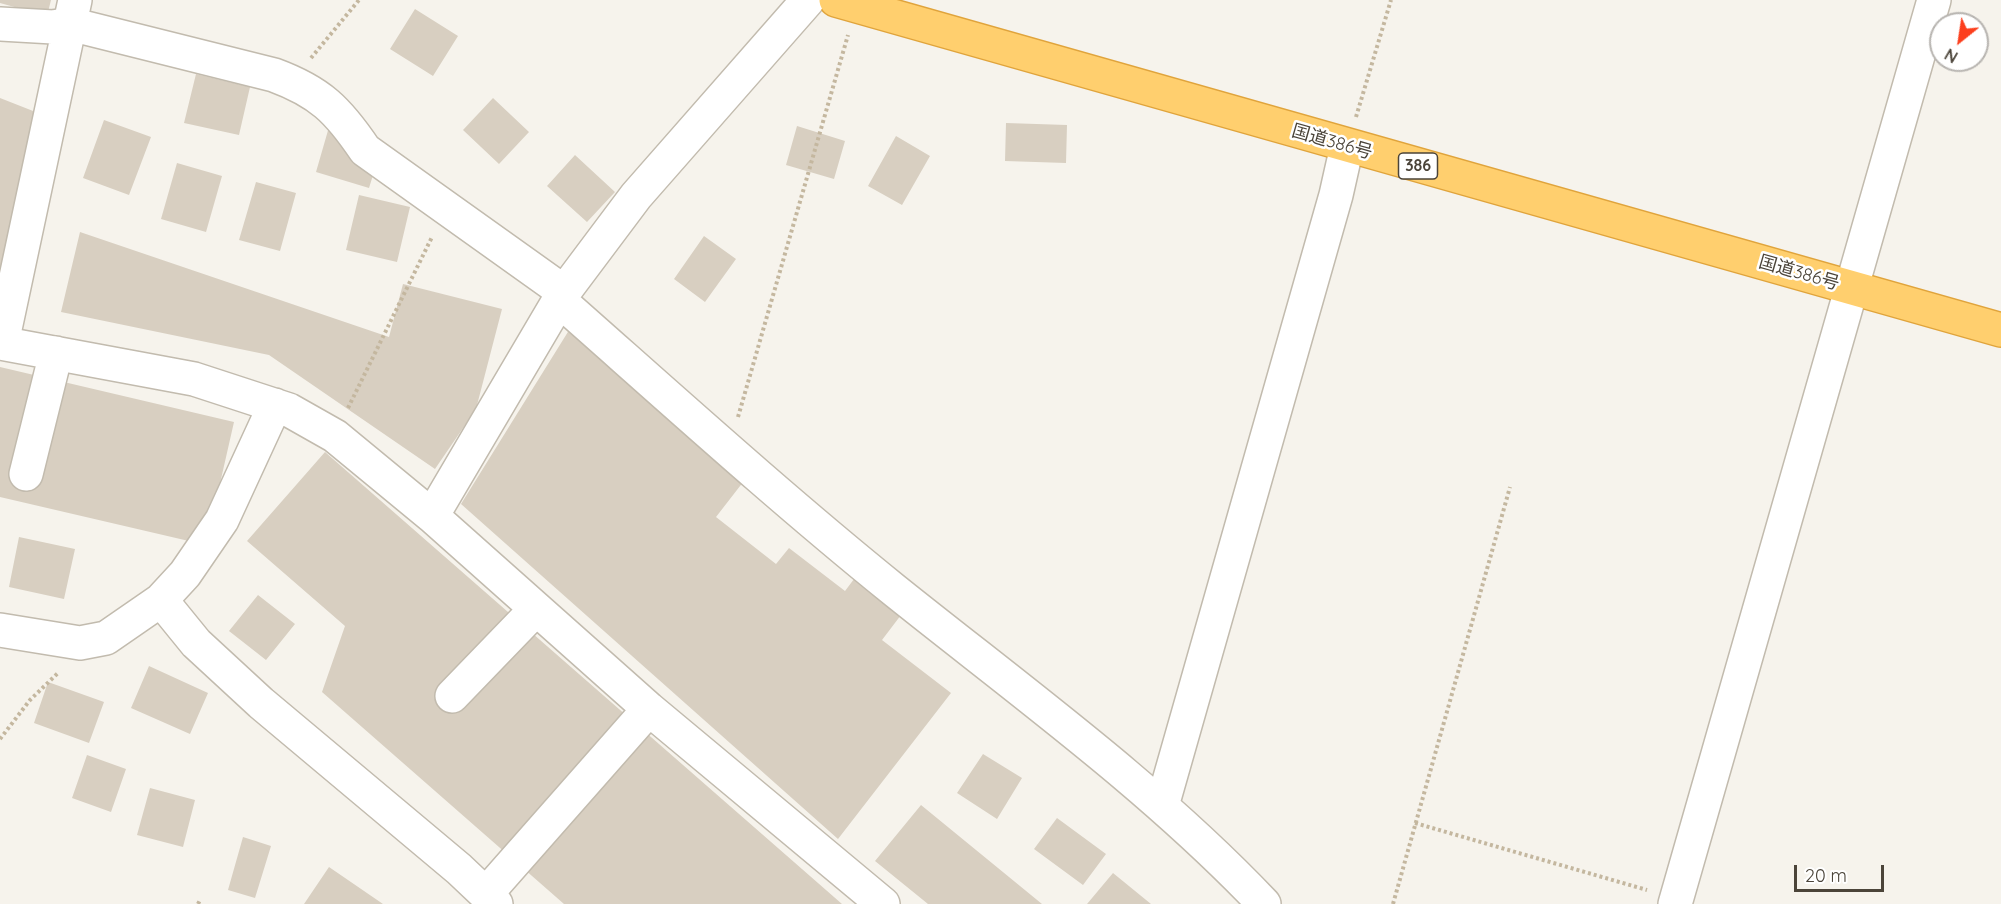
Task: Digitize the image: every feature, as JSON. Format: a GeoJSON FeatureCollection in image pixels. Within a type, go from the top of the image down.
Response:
{"type":"FeatureCollection","features":[{"type":"Feature","properties":{"kind":"highway","name":"国道386号"},"geometry":{"type":"LineString","coordinates":[[846,3],[2001,330]]}},
{"type":"Feature","properties":{"kind":"street"},"geometry":{"type":"LineString","coordinates":[[432,516],[561,296],[636,196],[808,0]]}},
{"type":"Feature","properties":{"kind":"street"},"geometry":{"type":"LineString","coordinates":[[1676,901],[1849,287],[1934,0]]}},
{"type":"Feature","properties":{"kind":"street"},"geometry":{"type":"LineString","coordinates":[[73,12],[291,82],[326,100],[347,123],[365,150],[447,207],[561,296],[837,544],[1162,806],[1222,860],[1264,904]]}},
{"type":"Feature","properties":{"kind":"street"},"geometry":{"type":"LineString","coordinates":[[0,24],[53,27],[73,12]]}},
{"type":"Feature","properties":{"kind":"street"},"geometry":{"type":"LineString","coordinates":[[73,12],[1,343],[194,379],[275,405],[335,436],[432,516],[650,709],[883,904]]}},
{"type":"Feature","properties":{"kind":"street"},"geometry":{"type":"LineString","coordinates":[[1162,806],[1336,195],[1347,146]]}},
{"type":"Feature","properties":{"kind":"street"},"geometry":{"type":"LineString","coordinates":[[26,474],[56,353]]}},
{"type":"Feature","properties":{"kind":"street"},"geometry":{"type":"LineString","coordinates":[[0,630],[80,643],[106,638],[161,600],[185,574],[222,520],[275,405]]}},
{"type":"Feature","properties":{"kind":"street"},"geometry":{"type":"LineString","coordinates":[[161,600],[196,643],[261,703],[491,899],[650,709]]}},
{"type":"Feature","properties":{"kind":"street"},"geometry":{"type":"LineString","coordinates":[[452,696],[537,609]]}},
{"type":"Feature","properties":{"kind":"path"},"geometry":{"type":"LineString","coordinates":[[291,82],[359,0]]}},
{"type":"Feature","properties":{"kind":"path"},"geometry":{"type":"LineString","coordinates":[[1347,146],[1391,0]]}},
{"type":"Feature","properties":{"kind":"path"},"geometry":{"type":"LineString","coordinates":[[729,449],[846,3]]}},
{"type":"Feature","properties":{"kind":"path"},"geometry":{"type":"LineString","coordinates":[[335,436],[447,207]]}},
{"type":"Feature","properties":{"kind":"path"},"geometry":{"type":"LineString","coordinates":[[1393,904],[1510,487]]}},
{"type":"Feature","properties":{"kind":"path"},"geometry":{"type":"LineString","coordinates":[[0,739],[30,700],[72,661],[80,643]]}},
{"type":"Feature","properties":{"kind":"path"},"geometry":{"type":"LineString","coordinates":[[1416,823],[1676,901]]}},
{"type":"Feature","properties":{"kind":"building"},"geometry":{"type":"Polygon","coordinates":[[[0,0],[51,0],[47,16],[0,3],[0,0]]]}},
{"type":"Feature","properties":{"kind":"building"},"geometry":{"type":"Polygon","coordinates":[[[415,9],[458,36],[433,76],[390,49],[415,9]]]}},
{"type":"Feature","properties":{"kind":"building"},"geometry":{"type":"Polygon","coordinates":[[[196,74],[250,87],[239,135],[184,123],[196,74]]]}},
{"type":"Feature","properties":{"kind":"building"},"geometry":{"type":"Polygon","coordinates":[[[0,98],[56,120],[0,307],[0,98]]]}},
{"type":"Feature","properties":{"kind":"building"},"geometry":{"type":"Polygon","coordinates":[[[493,98],[529,132],[499,164],[463,130],[493,98]]]}},
{"type":"Feature","properties":{"kind":"building"},"geometry":{"type":"Polygon","coordinates":[[[104,120],[151,137],[129,195],[83,178],[104,120]]]}},
{"type":"Feature","properties":{"kind":"building"},"geometry":{"type":"Polygon","coordinates":[[[1006,123],[1067,125],[1066,163],[1005,161],[1006,123]]]}},
{"type":"Feature","properties":{"kind":"building"},"geometry":{"type":"Polygon","coordinates":[[[797,126],[845,141],[834,179],[786,165],[797,126]]]}},
{"type":"Feature","properties":{"kind":"building"},"geometry":{"type":"Polygon","coordinates":[[[329,127],[383,143],[369,188],[316,172],[329,127]]]}},
{"type":"Feature","properties":{"kind":"building"},"geometry":{"type":"Polygon","coordinates":[[[896,136],[930,156],[902,205],[868,186],[896,136]]]}},
{"type":"Feature","properties":{"kind":"building"},"geometry":{"type":"Polygon","coordinates":[[[575,155],[615,192],[587,222],[547,186],[575,155]]]}},
{"type":"Feature","properties":{"kind":"building"},"geometry":{"type":"Polygon","coordinates":[[[177,163],[222,176],[206,232],[161,219],[177,163]]]}},
{"type":"Feature","properties":{"kind":"building"},"geometry":{"type":"Polygon","coordinates":[[[256,182],[296,193],[280,251],[239,240],[256,182]]]}},
{"type":"Feature","properties":{"kind":"building"},"geometry":{"type":"Polygon","coordinates":[[[359,195],[410,207],[397,262],[346,250],[359,195]]]}},
{"type":"Feature","properties":{"kind":"building"},"geometry":{"type":"Polygon","coordinates":[[[80,232],[389,337],[403,284],[502,309],[476,409],[435,469],[269,355],[61,312],[80,232]]]}},
{"type":"Feature","properties":{"kind":"building"},"geometry":{"type":"Polygon","coordinates":[[[704,236],[736,259],[705,302],[674,279],[704,236]]]}},
{"type":"Feature","properties":{"kind":"building"},"geometry":{"type":"Polygon","coordinates":[[[571,327],[754,468],[716,517],[776,564],[789,548],[845,591],[854,579],[901,615],[882,640],[951,693],[838,839],[461,504],[571,327]]]}},
{"type":"Feature","properties":{"kind":"building"},"geometry":{"type":"Polygon","coordinates":[[[0,367],[234,422],[206,545],[0,497],[0,367]]]}},
{"type":"Feature","properties":{"kind":"building"},"geometry":{"type":"Polygon","coordinates":[[[325,452],[842,904],[564,904],[322,692],[345,626],[247,541],[325,452]]]}},
{"type":"Feature","properties":{"kind":"building"},"geometry":{"type":"Polygon","coordinates":[[[19,537],[75,549],[64,599],[9,587],[19,537]]]}},
{"type":"Feature","properties":{"kind":"building"},"geometry":{"type":"Polygon","coordinates":[[[258,595],[295,624],[266,660],[229,631],[258,595]]]}},
{"type":"Feature","properties":{"kind":"building"},"geometry":{"type":"Polygon","coordinates":[[[149,666],[208,693],[190,734],[131,708],[149,666]]]}},
{"type":"Feature","properties":{"kind":"building"},"geometry":{"type":"Polygon","coordinates":[[[48,682],[104,702],[89,743],[34,723],[48,682]]]}},
{"type":"Feature","properties":{"kind":"building"},"geometry":{"type":"Polygon","coordinates":[[[983,754],[1022,778],[997,819],[957,793],[983,754]]]}},
{"type":"Feature","properties":{"kind":"building"},"geometry":{"type":"Polygon","coordinates":[[[87,755],[126,769],[111,812],[72,798],[87,755]]]}},
{"type":"Feature","properties":{"kind":"building"},"geometry":{"type":"Polygon","coordinates":[[[150,788],[195,800],[183,847],[137,835],[150,788]]]}},
{"type":"Feature","properties":{"kind":"building"},"geometry":{"type":"Polygon","coordinates":[[[921,805],[1042,904],[928,904],[875,861],[921,805]]]}},
{"type":"Feature","properties":{"kind":"building"},"geometry":{"type":"Polygon","coordinates":[[[1057,818],[1106,854],[1083,885],[1034,849],[1057,818]]]}},
{"type":"Feature","properties":{"kind":"building"},"geometry":{"type":"Polygon","coordinates":[[[243,837],[271,846],[255,898],[228,890],[243,837]]]}},
{"type":"Feature","properties":{"kind":"building"},"geometry":{"type":"Polygon","coordinates":[[[329,867],[383,904],[304,904],[329,867]]]}},
{"type":"Feature","properties":{"kind":"building"},"geometry":{"type":"Polygon","coordinates":[[[1113,873],[1151,904],[1087,904],[1113,873]]]}}]}
